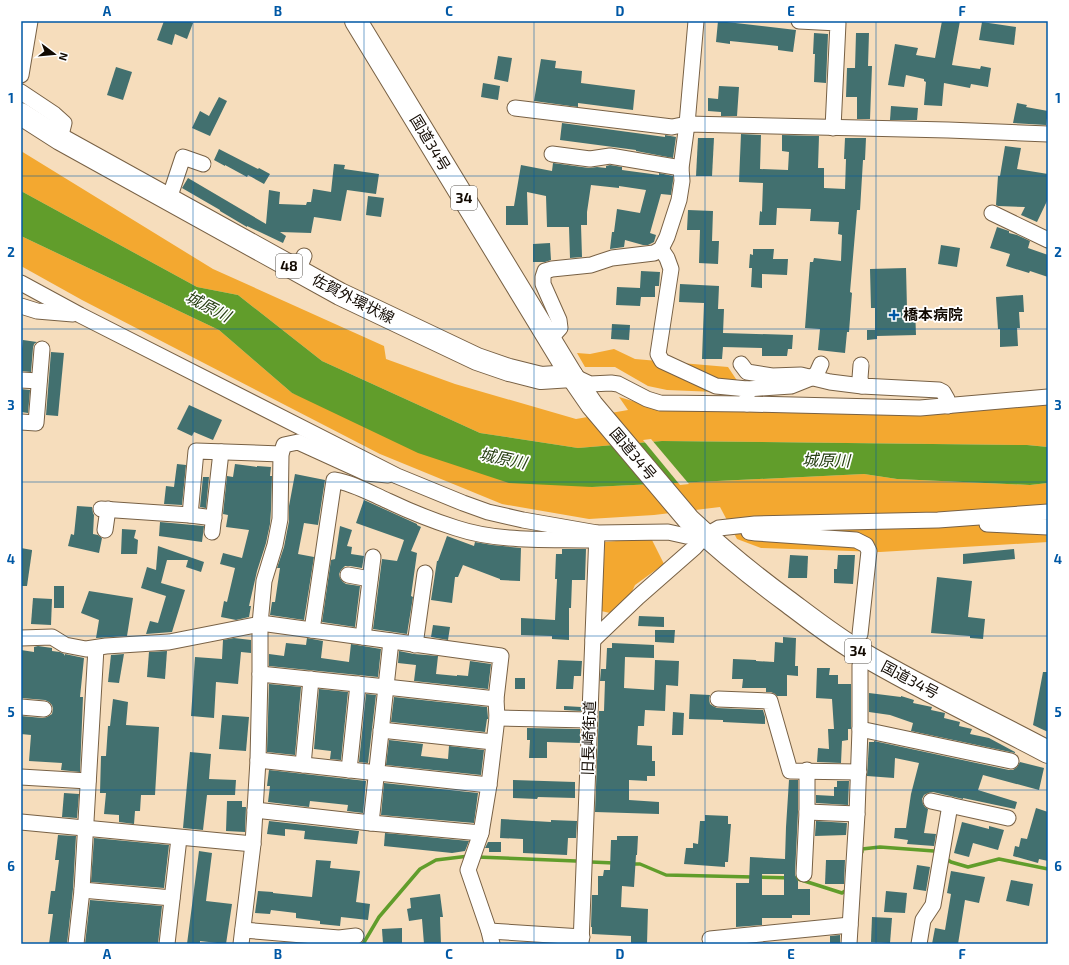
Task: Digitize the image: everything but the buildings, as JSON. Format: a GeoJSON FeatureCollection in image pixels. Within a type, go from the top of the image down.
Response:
{"type":"FeatureCollection","features":[{"type":"Feature","properties":{"kind":"main road","name":"国道34号"},"geometry":{"type":"LineString","coordinates":[[356,21],[572,376],[592,405],[689,520],[705,536],[752,575],[812,620],[860,652],[907,679],[1048,752]]}},
{"type":"Feature","properties":{"kind":"main road","name":"佐賀外環状線"},"geometry":{"type":"LineString","coordinates":[[21,114],[60,138],[169,199],[301,263],[340,294],[477,359],[509,370],[540,378],[572,376]]}},
{"type":"Feature","properties":{"kind":"street"},"geometry":{"type":"LineString","coordinates":[[21,74],[30,21]]}},
{"type":"Feature","properties":{"kind":"street"},"geometry":{"type":"LineString","coordinates":[[550,339],[560,328],[559,320],[543,284],[545,271],[591,265],[612,258],[654,253],[661,249],[667,238],[679,200],[682,181],[681,168],[687,124],[696,21]]}},
{"type":"Feature","properties":{"kind":"street"},"geometry":{"type":"LineString","coordinates":[[799,21],[838,23],[833,128]]}},
{"type":"Feature","properties":{"kind":"street"},"geometry":{"type":"LineString","coordinates":[[21,92],[54,114],[64,123],[60,138]]}},
{"type":"Feature","properties":{"kind":"street"},"geometry":{"type":"LineString","coordinates":[[515,108],[672,127],[687,124],[1048,134]]}},
{"type":"Feature","properties":{"kind":"street"},"geometry":{"type":"LineString","coordinates":[[552,154],[590,159],[610,156],[681,168]]}},
{"type":"Feature","properties":{"kind":"street"},"geometry":{"type":"LineString","coordinates":[[169,199],[183,157],[203,164]]}},
{"type":"Feature","properties":{"kind":"street"},"geometry":{"type":"LineString","coordinates":[[992,213],[1048,240]]}},
{"type":"Feature","properties":{"kind":"street"},"geometry":{"type":"LineString","coordinates":[[661,249],[668,258],[671,270],[658,354],[662,361],[716,386],[747,397],[791,386],[811,378],[817,373],[821,364]]}},
{"type":"Feature","properties":{"kind":"street"},"geometry":{"type":"LineString","coordinates":[[21,283],[80,315],[397,476],[463,503],[488,512],[523,520],[597,533],[668,532],[686,536],[705,536]]}},
{"type":"Feature","properties":{"kind":"street"},"geometry":{"type":"LineString","coordinates":[[21,306],[37,311],[80,315]]}},
{"type":"Feature","properties":{"kind":"street"},"geometry":{"type":"LineString","coordinates":[[21,422],[36,423],[42,350]]}},
{"type":"Feature","properties":{"kind":"street"},"geometry":{"type":"LineString","coordinates":[[741,364],[747,372],[772,376],[801,375],[830,382],[862,386],[939,390],[943,392],[948,406]]}},
{"type":"Feature","properties":{"kind":"street"},"geometry":{"type":"LineString","coordinates":[[861,365],[860,378],[862,386]]}},
{"type":"Feature","properties":{"kind":"street"},"geometry":{"type":"LineString","coordinates":[[572,376],[590,384],[618,384],[647,399],[660,403],[747,397],[920,408],[1048,397]]}},
{"type":"Feature","properties":{"kind":"street"},"geometry":{"type":"LineString","coordinates":[[21,380],[39,381]]}},
{"type":"Feature","properties":{"kind":"street"},"geometry":{"type":"LineString","coordinates":[[356,936],[340,938],[242,937],[254,844],[258,760],[260,624],[264,581],[275,545],[280,519],[281,454],[284,445],[298,442],[366,473],[397,476]]}},
{"type":"Feature","properties":{"kind":"street"},"geometry":{"type":"LineString","coordinates":[[190,515],[196,451],[281,454]]}},
{"type":"Feature","properties":{"kind":"street"},"geometry":{"type":"LineString","coordinates":[[105,530],[104,509],[190,515],[213,525],[221,452]]}},
{"type":"Feature","properties":{"kind":"street"},"geometry":{"type":"LineString","coordinates":[[312,630],[334,480],[346,482],[454,528],[474,534],[514,538],[589,540],[597,533]]}},
{"type":"Feature","properties":{"kind":"street"},"geometry":{"type":"LineString","coordinates":[[593,640],[638,597],[695,547],[705,536],[719,528],[755,524],[938,520],[1048,512]]}},
{"type":"Feature","properties":{"kind":"street"},"geometry":{"type":"LineString","coordinates":[[938,520],[980,524],[1048,527]]}},
{"type":"Feature","properties":{"kind":"street"},"geometry":{"type":"LineString","coordinates":[[726,527],[756,533],[856,540],[866,544],[869,551],[860,634]]}},
{"type":"Feature","properties":{"kind":"street","name":"旧長崎街道"},"geometry":{"type":"LineString","coordinates":[[582,941],[597,533]]}},
{"type":"Feature","properties":{"kind":"street"},"geometry":{"type":"LineString","coordinates":[[363,637],[373,557]]}},
{"type":"Feature","properties":{"kind":"street"},"geometry":{"type":"LineString","coordinates":[[415,645],[425,573]]}},
{"type":"Feature","properties":{"kind":"street"},"geometry":{"type":"LineString","coordinates":[[348,575],[370,579]]}},
{"type":"Feature","properties":{"kind":"street"},"geometry":{"type":"LineString","coordinates":[[21,638],[52,637],[66,645],[86,649],[106,646],[169,642],[260,624],[268,624],[501,656],[489,785],[481,833],[468,870],[491,938],[582,941]]}},
{"type":"Feature","properties":{"kind":"street"},"geometry":{"type":"LineString","coordinates":[[371,823],[391,641]]}},
{"type":"Feature","properties":{"kind":"street"},"geometry":{"type":"LineString","coordinates":[[76,944],[82,890],[96,648]]}},
{"type":"Feature","properties":{"kind":"street"},"geometry":{"type":"LineString","coordinates":[[849,944],[859,772],[860,665]]}},
{"type":"Feature","properties":{"kind":"street"},"geometry":{"type":"LineString","coordinates":[[260,674],[496,699]]}},
{"type":"Feature","properties":{"kind":"street"},"geometry":{"type":"LineString","coordinates":[[303,765],[311,679]]}},
{"type":"Feature","properties":{"kind":"street"},"geometry":{"type":"LineString","coordinates":[[349,770],[358,684]]}},
{"type":"Feature","properties":{"kind":"street"},"geometry":{"type":"LineString","coordinates":[[718,699],[770,701],[790,771],[807,770],[859,772]]}},
{"type":"Feature","properties":{"kind":"street"},"geometry":{"type":"LineString","coordinates":[[21,707],[44,709]]}},
{"type":"Feature","properties":{"kind":"street"},"geometry":{"type":"LineString","coordinates":[[496,718],[589,720]]}},
{"type":"Feature","properties":{"kind":"street"},"geometry":{"type":"LineString","coordinates":[[860,729],[1011,761]]}},
{"type":"Feature","properties":{"kind":"street"},"geometry":{"type":"LineString","coordinates":[[381,730],[493,742]]}},
{"type":"Feature","properties":{"kind":"street"},"geometry":{"type":"LineString","coordinates":[[258,760],[489,785]]}},
{"type":"Feature","properties":{"kind":"street"},"geometry":{"type":"LineString","coordinates":[[804,874],[807,812],[807,770]]}},
{"type":"Feature","properties":{"kind":"street"},"geometry":{"type":"LineString","coordinates":[[21,777],[88,781]]}},
{"type":"Feature","properties":{"kind":"street"},"geometry":{"type":"LineString","coordinates":[[931,800],[1008,818]]}},
{"type":"Feature","properties":{"kind":"street"},"geometry":{"type":"LineString","coordinates":[[919,944],[923,920],[933,905],[950,805]]}},
{"type":"Feature","properties":{"kind":"street"},"geometry":{"type":"LineString","coordinates":[[255,810],[481,833]]}},
{"type":"Feature","properties":{"kind":"street"},"geometry":{"type":"LineString","coordinates":[[807,812],[857,814]]}},
{"type":"Feature","properties":{"kind":"street"},"geometry":{"type":"LineString","coordinates":[[21,822],[254,844]]}},
{"type":"Feature","properties":{"kind":"street"},"geometry":{"type":"LineString","coordinates":[[167,944],[179,838]]}},
{"type":"Feature","properties":{"kind":"street"},"geometry":{"type":"LineString","coordinates":[[82,890],[172,898]]}},
{"type":"Feature","properties":{"kind":"street"},"geometry":{"type":"LineString","coordinates":[[710,939],[850,925]]}},
{"type":"Feature","properties":{"kind":"shaded area"},"geometry":{"type":"Polygon","coordinates":[[[21,151],[213,269],[384,346],[386,359],[455,384],[576,419],[628,410],[619,397],[660,409],[917,414],[1048,405],[1048,447],[1027,445],[662,441],[578,448],[480,433],[322,361],[238,295],[197,287],[21,191],[21,151]]]}},
{"type":"Feature","properties":{"kind":"shaded area"},"geometry":{"type":"Polygon","coordinates":[[[21,236],[219,330],[292,393],[592,487],[864,474],[897,479],[1030,485],[1048,483],[1048,542],[880,552],[761,548],[737,539],[720,507],[654,515],[589,519],[502,504],[380,454],[82,300],[21,266],[21,236]]]}},
{"type":"Feature","properties":{"kind":"shaded area"},"geometry":{"type":"Polygon","coordinates":[[[614,349],[635,359],[728,367],[738,382],[716,392],[667,390],[648,386],[615,367],[585,367],[577,353],[590,354],[614,349]]]}},
{"type":"Feature","properties":{"kind":"shaded area"},"geometry":{"type":"Polygon","coordinates":[[[651,538],[664,564],[635,585],[630,596],[610,613],[601,611],[605,542],[651,538]]]}},
{"type":"Feature","properties":{"kind":"water","name":"城原川"},"geometry":{"type":"Polygon","coordinates":[[[21,191],[197,287],[238,295],[322,361],[480,433],[578,448],[662,441],[1027,445],[1048,447],[1048,483],[1030,485],[897,479],[864,474],[592,487],[509,483],[418,453],[292,393],[219,330],[21,236],[21,191]]]}},
{"type":"Feature","properties":{"kind":"pier"},"geometry":{"type":"Polygon","coordinates":[[[651,439],[689,484],[680,485],[643,440],[651,439]]]}},
{"type":"Feature","properties":{"kind":"waterway"},"geometry":{"type":"LineString","coordinates":[[862,852],[862,849],[880,847],[934,851],[938,854]]}},
{"type":"Feature","properties":{"kind":"waterway"},"geometry":{"type":"LineString","coordinates":[[363,944],[379,917],[420,869],[436,860],[469,856]]}},
{"type":"Feature","properties":{"kind":"waterway"},"geometry":{"type":"LineString","coordinates":[[477,857],[576,861]]}},
{"type":"Feature","properties":{"kind":"waterway"},"geometry":{"type":"LineString","coordinates":[[945,858],[951,862],[968,867],[999,859],[1048,869]]}},
{"type":"Feature","properties":{"kind":"waterway"},"geometry":{"type":"LineString","coordinates":[[591,862],[614,863]]}},
{"type":"Feature","properties":{"kind":"waterway"},"geometry":{"type":"LineString","coordinates":[[633,864],[640,864],[666,875],[795,878],[842,893],[848,889]]}},
{"type":"Feature","properties":{"kind":"place","name":"橋本病院"},"geometry":{"type":"Point","coordinates":[894,315]}}]}
